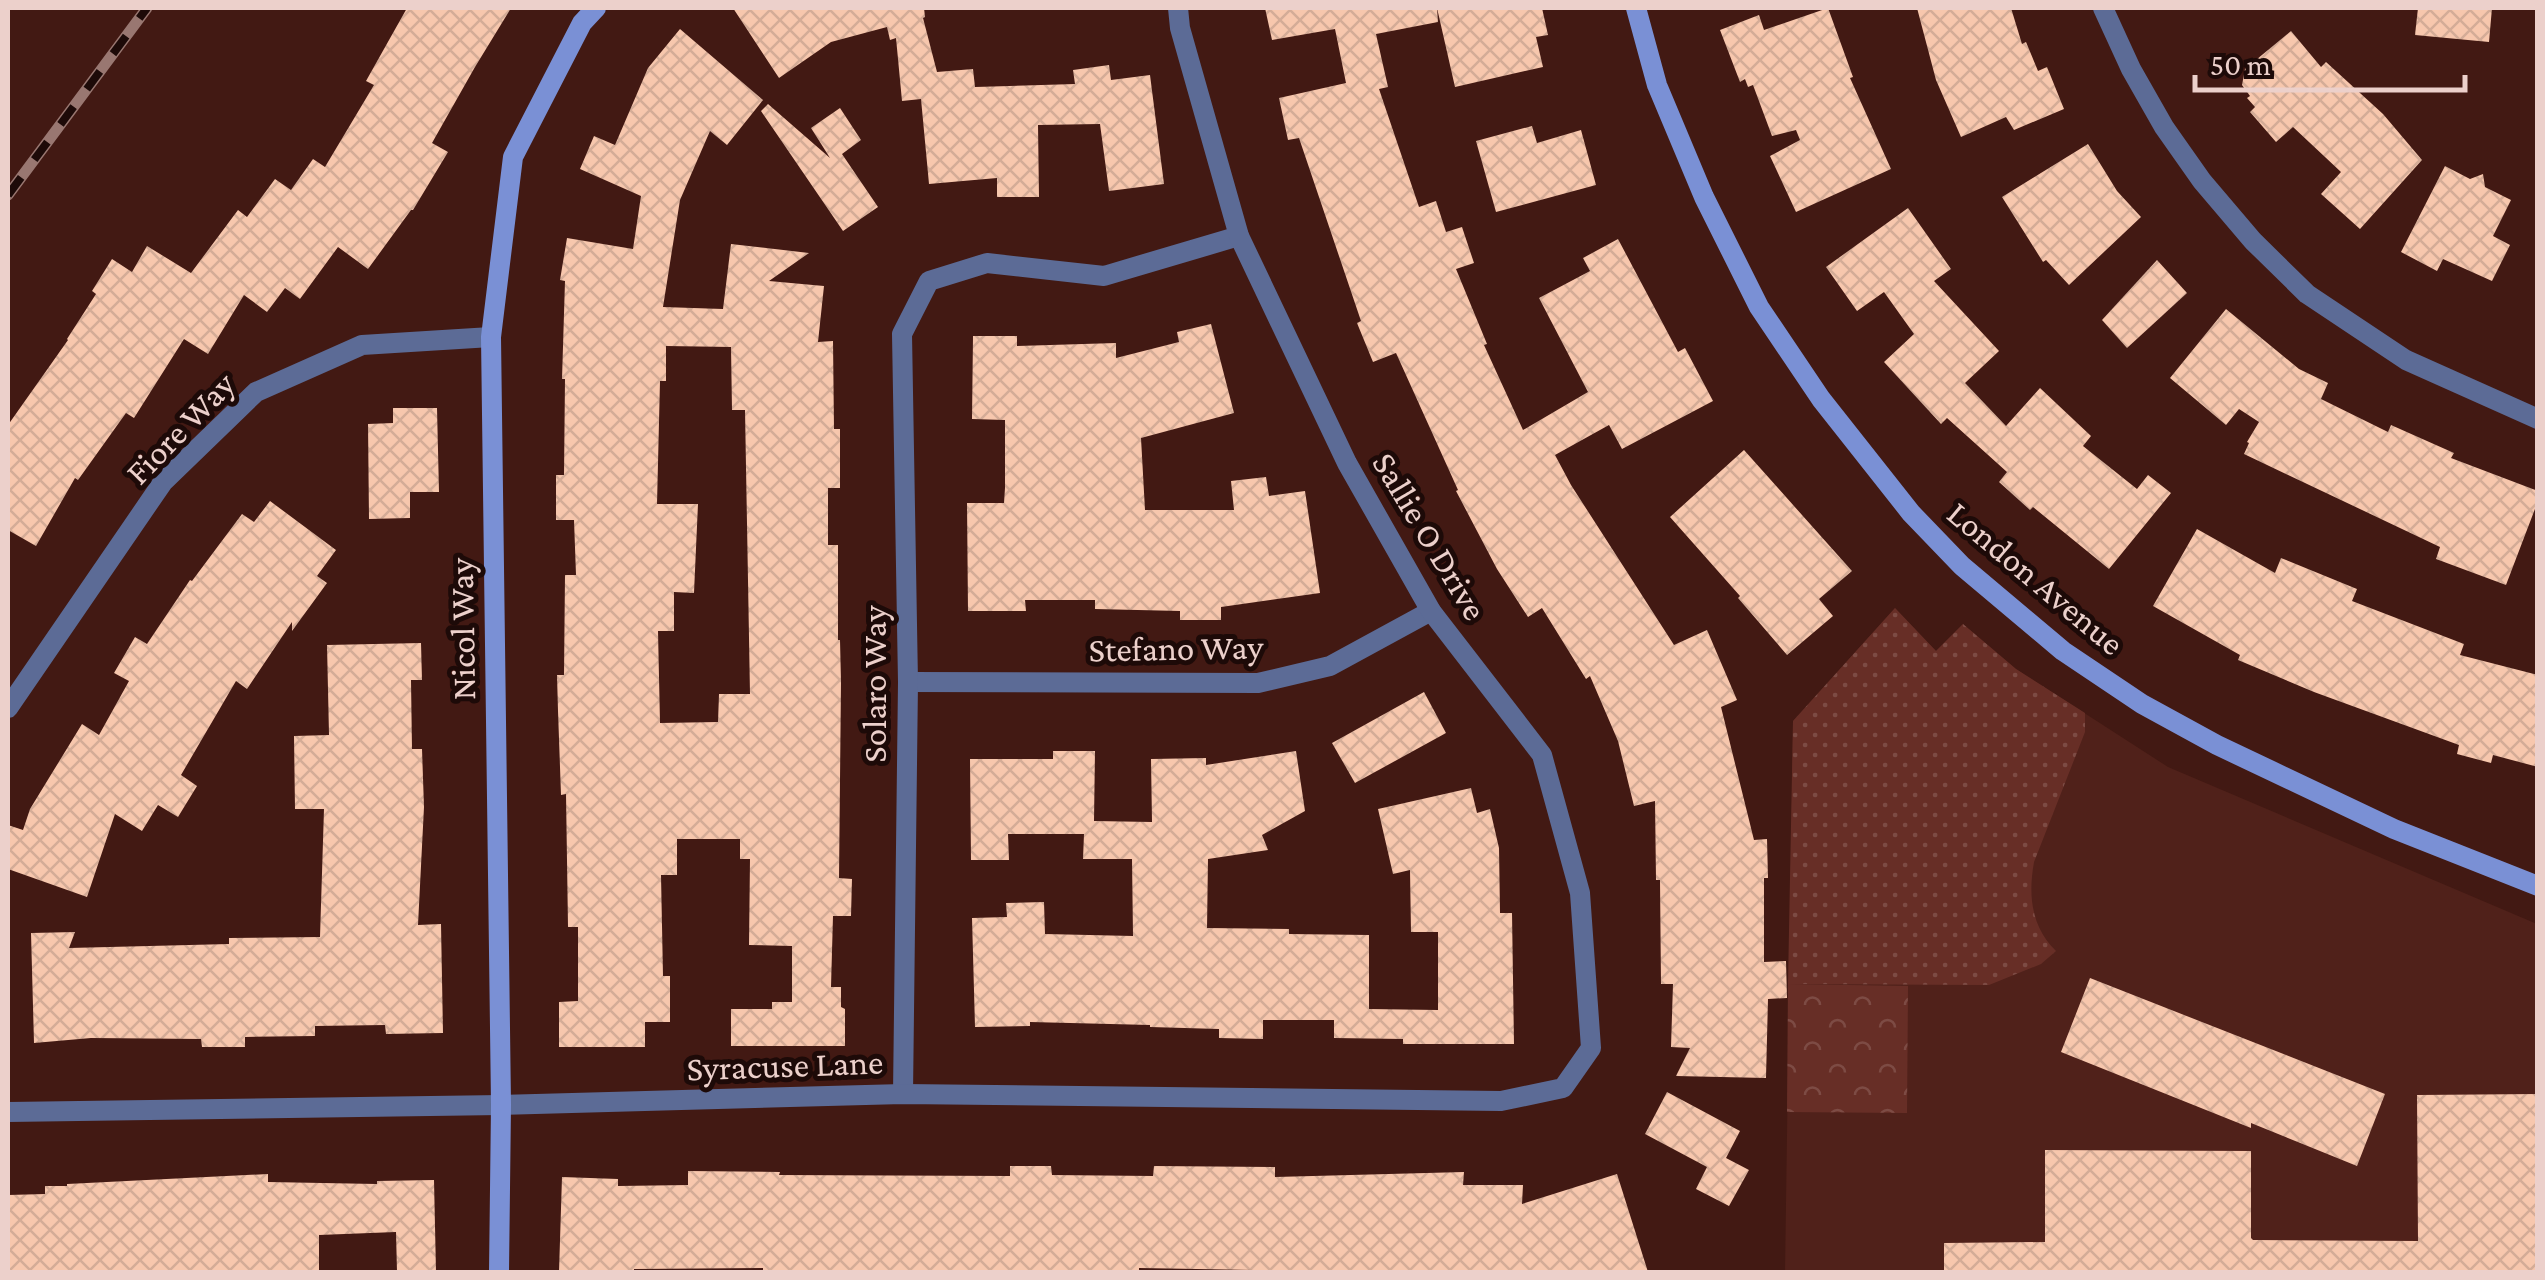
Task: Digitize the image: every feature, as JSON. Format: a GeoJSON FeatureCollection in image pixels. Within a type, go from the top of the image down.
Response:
{"type":"FeatureCollection","features":[{"type":"Feature","properties":{"kind":"street","name":"Nicol Way"},"geometry":{"type":"LineString","coordinates":[[499,1272],[501,1105],[491,338],[512,156],[582,23],[596,8]]}},
{"type":"Feature","properties":{"kind":"street","name":"Sallie O Drive"},"geometry":{"type":"LineString","coordinates":[[1178,8],[1180,28],[1238,236],[1348,464],[1431,611],[1542,755],[1580,893],[1591,1048],[1563,1088]]}},
{"type":"Feature","properties":{"kind":"street","name":"London Avenue"},"geometry":{"type":"LineString","coordinates":[[1636,8],[1656,86],[1704,197],[1759,307],[1832,414],[1911,513],[1962,566],[2063,651],[2142,704],[2216,746],[2394,830],[2538,886]]}},
{"type":"Feature","properties":{"kind":"street"},"geometry":{"type":"LineString","coordinates":[[2103,8],[2164,127],[2202,181],[2253,240],[2308,294],[2406,360],[2538,419]]}},
{"type":"Feature","properties":{"kind":"street","name":"Solaro Way"},"geometry":{"type":"LineString","coordinates":[[903,1094],[908,682],[902,334],[929,281],[987,264],[1104,276],[1238,236]]}},
{"type":"Feature","properties":{"kind":"street","name":"Fiore Way"},"geometry":{"type":"LineString","coordinates":[[8,708],[163,482],[256,392],[362,344],[491,338]]}},
{"type":"Feature","properties":{"kind":"street","name":"Stefano Way"},"geometry":{"type":"LineString","coordinates":[[908,682],[1258,684],[1330,666],[1431,611]]}},
{"type":"Feature","properties":{"kind":"street","name":"Syracuse Lane"},"geometry":{"type":"LineString","coordinates":[[8,1112],[903,1094],[1502,1102],[1563,1088]]}},
{"type":"Feature","properties":{"kind":"shaded area"},"geometry":{"type":"Polygon","coordinates":[[[1895,608],[1936,651],[1963,624],[2016,669],[2168,767],[2537,924],[2537,1272],[1785,1272],[1793,721],[1895,608]]]}},
{"type":"Feature","properties":{"kind":"green space"},"geometry":{"type":"Polygon","coordinates":[[[1895,608],[1936,651],[1963,624],[2016,669],[2085,713],[2085,732],[2032,874],[2036,921],[2056,951],[2041,964],[1989,985],[1788,984],[1793,721],[1895,608]]]}},
{"type":"Feature","properties":{"kind":"green space"},"geometry":{"type":"Polygon","coordinates":[[[1788,984],[1908,986],[1907,1113],[1787,1112],[1788,984]]]}},
{"type":"Feature","properties":{"kind":"building"},"geometry":{"type":"Polygon","coordinates":[[[407,8],[511,8],[432,143],[448,152],[413,210],[368,269],[338,247],[300,299],[285,288],[267,312],[244,295],[208,354],[184,339],[134,418],[126,413],[78,480],[75,478],[36,546],[8,530],[8,425],[68,340],[112,259],[132,272],[147,246],[191,273],[238,210],[247,217],[275,179],[291,190],[313,159],[325,167],[374,85],[366,81],[407,8]]]}},
{"type":"Feature","properties":{"kind":"building"},"geometry":{"type":"Polygon","coordinates":[[[733,8],[924,8],[937,72],[973,69],[975,87],[1075,84],[1073,70],[1109,65],[1111,80],[1150,75],[1164,184],[1109,191],[1100,124],[1038,125],[1039,197],[997,197],[997,178],[929,184],[921,99],[902,101],[896,38],[890,40],[887,27],[831,42],[779,78],[733,8]]]}},
{"type":"Feature","properties":{"kind":"building"},"geometry":{"type":"Polygon","coordinates":[[[1265,8],[1437,8],[1438,22],[1376,34],[1388,87],[1379,89],[1419,207],[1436,201],[1446,232],[1462,227],[1474,263],[1456,269],[1487,344],[1484,345],[1523,430],[1588,392],[1539,298],[1590,271],[1583,258],[1618,239],[1678,352],[1685,348],[1713,401],[1622,449],[1609,425],[1555,455],[1674,645],[1707,630],[1737,700],[1721,707],[1754,840],[1767,839],[1764,962],[1786,961],[1787,998],[1768,999],[1766,1078],[1676,1076],[1690,1048],[1671,1047],[1673,984],[1661,984],[1655,801],[1634,806],[1618,741],[1590,676],[1586,679],[1542,608],[1528,617],[1497,569],[1456,491],[1396,353],[1373,362],[1299,138],[1288,140],[1279,98],[1346,83],[1335,29],[1272,40],[1265,8]]]}},
{"type":"Feature","properties":{"kind":"building"},"geometry":{"type":"Polygon","coordinates":[[[1437,8],[1542,8],[1548,35],[1536,37],[1543,67],[1455,87],[1437,8]]]}},
{"type":"Feature","properties":{"kind":"building"},"geometry":{"type":"Polygon","coordinates":[[[1828,8],[1853,77],[1850,78],[1891,169],[1796,212],[1770,156],[1800,140],[1796,130],[1772,136],[1753,85],[1748,87],[1745,79],[1740,82],[1720,30],[1759,15],[1764,30],[1828,8]]]}},
{"type":"Feature","properties":{"kind":"building"},"geometry":{"type":"Polygon","coordinates":[[[1917,8],[2011,8],[2022,44],[2026,42],[2038,71],[2047,67],[2064,109],[2014,130],[2006,117],[1961,137],[1936,80],[1917,8]]]}},
{"type":"Feature","properties":{"kind":"building"},"geometry":{"type":"Polygon","coordinates":[[[2418,8],[2492,8],[2489,42],[2415,35],[2418,8]]]}},
{"type":"Feature","properties":{"kind":"building"},"geometry":{"type":"Polygon","coordinates":[[[680,29],[763,100],[727,145],[710,131],[680,200],[663,307],[723,309],[731,244],[809,253],[769,281],[824,286],[818,342],[833,341],[834,429],[840,429],[840,488],[828,488],[828,545],[838,545],[839,878],[852,879],[851,916],[833,916],[831,987],[841,987],[845,1046],[731,1046],[731,1009],[772,1009],[772,1002],[792,1002],[792,946],[749,945],[750,859],[740,859],[740,839],[677,839],[677,875],[661,875],[663,976],[670,976],[670,1022],[645,1022],[645,1047],[559,1047],[559,1002],[578,1001],[578,927],[568,927],[566,794],[561,795],[557,675],[564,675],[565,575],[576,575],[574,520],[556,520],[556,475],[564,475],[565,281],[560,280],[567,238],[633,249],[641,196],[580,169],[594,136],[615,145],[648,68],[680,29]],[[666,346],[666,381],[660,381],[657,504],[698,504],[694,593],[674,592],[674,631],[658,631],[660,723],[718,722],[719,694],[750,694],[745,410],[732,410],[731,347],[666,346]]]}},
{"type":"Feature","properties":{"kind":"building"},"geometry":{"type":"Polygon","coordinates":[[[2291,31],[2321,67],[2326,62],[2383,114],[2422,160],[2360,229],[2321,194],[2341,172],[2293,127],[2276,142],[2250,112],[2255,107],[2242,85],[2245,69],[2291,31]]]}},
{"type":"Feature","properties":{"kind":"building"},"geometry":{"type":"Polygon","coordinates":[[[768,104],[830,158],[811,128],[840,108],[861,140],[842,154],[878,207],[843,231],[761,111],[768,104]]]}},
{"type":"Feature","properties":{"kind":"building"},"geometry":{"type":"Polygon","coordinates":[[[1532,126],[1537,143],[1581,130],[1596,185],[1496,212],[1476,141],[1532,126]]]}},
{"type":"Feature","properties":{"kind":"building"},"geometry":{"type":"Polygon","coordinates":[[[2088,144],[2117,191],[2141,217],[2069,285],[2046,260],[2043,262],[2002,197],[2088,144]]]}},
{"type":"Feature","properties":{"kind":"building"},"geometry":{"type":"Polygon","coordinates":[[[2445,166],[2470,179],[2483,174],[2485,187],[2511,200],[2493,236],[2510,245],[2492,281],[2443,259],[2437,271],[2401,252],[2445,166]]]}},
{"type":"Feature","properties":{"kind":"building"},"geometry":{"type":"Polygon","coordinates":[[[1908,208],[1951,269],[1934,281],[1999,351],[1965,383],[2006,426],[2040,388],[2091,436],[2083,446],[2137,489],[2148,475],[2171,493],[2109,569],[1999,482],[2007,472],[1947,418],[1941,424],[1884,362],[1914,334],[1884,292],[1857,311],[1826,267],[1908,208]]]}},
{"type":"Feature","properties":{"kind":"building"},"geometry":{"type":"Polygon","coordinates":[[[2157,260],[2187,293],[2127,348],[2102,320],[2157,260]]]}},
{"type":"Feature","properties":{"kind":"building"},"geometry":{"type":"Polygon","coordinates":[[[2226,309],[2299,369],[2328,383],[2321,399],[2388,432],[2391,425],[2454,453],[2451,458],[2538,491],[2538,501],[2506,585],[2436,559],[2440,547],[2244,454],[2259,422],[2239,409],[2226,425],[2170,378],[2226,309]]]}},
{"type":"Feature","properties":{"kind":"building"},"geometry":{"type":"Polygon","coordinates":[[[1211,324],[1234,413],[1141,438],[1145,510],[1234,510],[1231,481],[1266,477],[1269,496],[1305,491],[1320,593],[1221,607],[1221,620],[1180,620],[1180,611],[1095,609],[1095,600],[1025,600],[1026,611],[968,611],[967,503],[1004,503],[1005,488],[1005,420],[972,419],[973,336],[1017,336],[1017,346],[1116,343],[1116,358],[1179,342],[1177,332],[1211,324]]]}},
{"type":"Feature","properties":{"kind":"building"},"geometry":{"type":"Polygon","coordinates":[[[393,408],[437,408],[439,492],[410,492],[410,518],[369,519],[368,424],[393,423],[393,408]]]}},
{"type":"Feature","properties":{"kind":"building"},"geometry":{"type":"Polygon","coordinates":[[[1744,450],[1852,571],[1819,599],[1833,616],[1787,655],[1670,517],[1744,450]]]}},
{"type":"Feature","properties":{"kind":"building"},"geometry":{"type":"Polygon","coordinates":[[[270,501],[336,550],[317,576],[327,583],[292,631],[292,622],[247,689],[236,681],[181,775],[197,786],[178,817],[158,805],[142,831],[115,814],[87,897],[8,869],[8,825],[23,830],[30,809],[82,724],[99,735],[129,681],[114,673],[135,637],[147,644],[190,580],[242,514],[254,522],[270,501]]]}},
{"type":"Feature","properties":{"kind":"building"},"geometry":{"type":"Polygon","coordinates":[[[2197,529],[2275,573],[2281,558],[2357,589],[2352,601],[2464,644],[2460,655],[2538,675],[2538,767],[2493,755],[2491,763],[2457,754],[2459,745],[2238,660],[2240,655],[2153,606],[2197,529]]]}},
{"type":"Feature","properties":{"kind":"building"},"geometry":{"type":"Polygon","coordinates":[[[421,643],[422,680],[411,680],[412,749],[422,749],[424,807],[418,925],[441,924],[443,1033],[386,1034],[385,1025],[315,1026],[315,1036],[245,1037],[245,1047],[202,1047],[201,1039],[91,1038],[34,1043],[31,933],[75,932],[69,948],[229,944],[229,938],[320,937],[324,809],[295,809],[294,736],[329,735],[327,645],[421,643]]]}},
{"type":"Feature","properties":{"kind":"building"},"geometry":{"type":"Polygon","coordinates":[[[1424,692],[1446,733],[1355,783],[1332,743],[1424,692]]]}},
{"type":"Feature","properties":{"kind":"building"},"geometry":{"type":"Polygon","coordinates":[[[1053,751],[1095,751],[1094,821],[1152,822],[1151,759],[1206,758],[1206,765],[1296,751],[1305,811],[1262,835],[1268,850],[1208,859],[1207,928],[1369,935],[1369,1009],[1438,1010],[1438,932],[1411,932],[1410,870],[1393,874],[1378,809],[1471,788],[1477,813],[1490,809],[1499,848],[1500,913],[1512,913],[1514,1044],[1403,1044],[1403,1039],[1334,1038],[1334,1020],[1263,1020],[1263,1039],[1219,1038],[1219,1029],[1150,1025],[1030,1022],[1030,1026],[975,1027],[972,918],[1007,917],[1006,903],[1044,902],[1045,934],[1133,936],[1132,859],[1083,859],[1084,834],[1008,834],[1009,860],[971,860],[970,759],[1053,759],[1053,751]]]}},
{"type":"Feature","properties":{"kind":"building"},"geometry":{"type":"Polygon","coordinates":[[[2090,978],[2385,1094],[2357,1166],[2061,1052],[2090,978]]]}},
{"type":"Feature","properties":{"kind":"building"},"geometry":{"type":"Polygon","coordinates":[[[1667,1092],[1740,1131],[1726,1158],[1749,1170],[1729,1206],[1696,1189],[1707,1167],[1645,1134],[1667,1092]]]}},
{"type":"Feature","properties":{"kind":"building"},"geometry":{"type":"Polygon","coordinates":[[[2537,1094],[2535,1272],[1944,1272],[1944,1243],[2045,1242],[2045,1150],[2251,1151],[2253,1240],[2418,1241],[2417,1095],[2537,1094]]]}},
{"type":"Feature","properties":{"kind":"building"},"geometry":{"type":"Polygon","coordinates":[[[1010,1166],[1051,1166],[1052,1175],[1153,1176],[1154,1166],[1275,1167],[1275,1177],[1464,1172],[1463,1185],[1523,1185],[1522,1204],[1617,1174],[1648,1272],[1254,1272],[1139,1268],[1139,1272],[763,1272],[763,1268],[559,1272],[562,1177],[618,1179],[618,1186],[688,1185],[688,1171],[1010,1176],[1010,1166]]]}},
{"type":"Feature","properties":{"kind":"building"},"geometry":{"type":"Polygon","coordinates":[[[268,1174],[268,1182],[377,1184],[434,1180],[436,1272],[397,1272],[396,1232],[319,1235],[319,1272],[8,1272],[8,1195],[45,1194],[45,1186],[67,1184],[268,1174]]]}},
{"type":"Feature","properties":{"kind":"railway"},"geometry":{"type":"LineString","coordinates":[[8,195],[147,8]]}}]}
